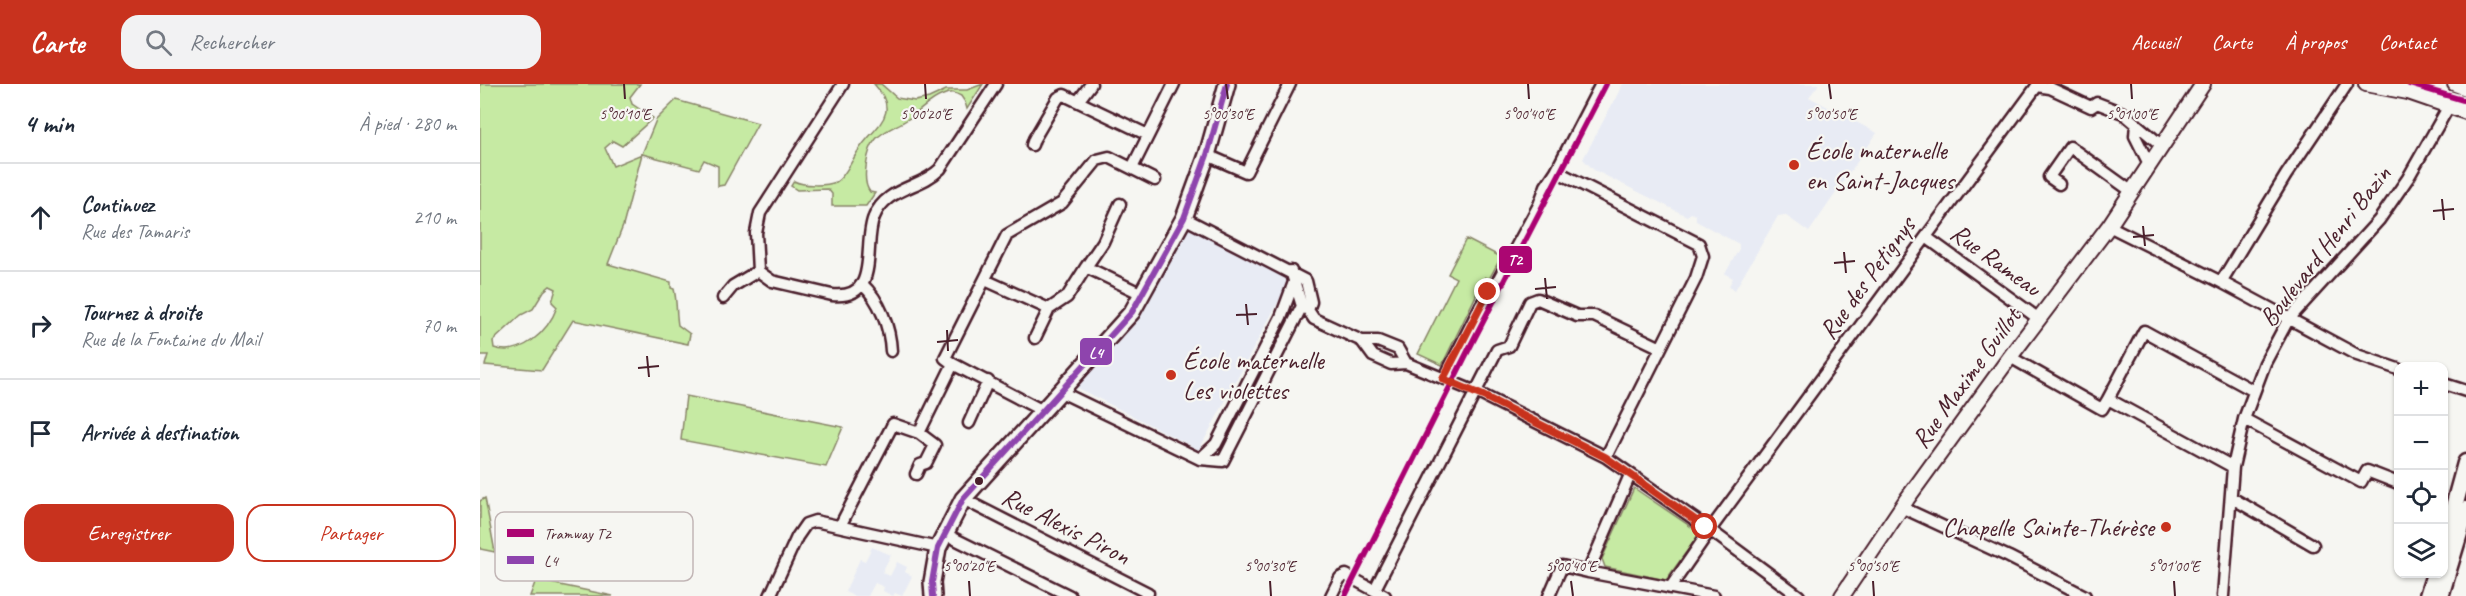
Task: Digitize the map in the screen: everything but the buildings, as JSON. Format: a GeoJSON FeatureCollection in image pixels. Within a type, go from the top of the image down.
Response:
{"type":"FeatureCollection","features":[{"type":"Feature","properties":{"kind":"main road"},"geometry":{"type":"LineString","coordinates":[[933,596],[932,582],[942,541],[963,499],[1132,312],[1184,218],[1207,155],[1227,84]]}},
{"type":"Feature","properties":{"kind":"main road"},"geometry":{"type":"LineString","coordinates":[[2448,530],[2466,463]]}},
{"type":"Feature","properties":{"kind":"main road"},"geometry":{"type":"LineString","coordinates":[[2440,596],[2455,506]]}},
{"type":"Feature","properties":{"kind":"main road"},"geometry":{"type":"LineString","coordinates":[[2428,596],[2433,578]]}},
{"type":"Feature","properties":{"kind":"street"},"geometry":{"type":"LineString","coordinates":[[758,271],[756,233],[760,213],[843,84]]}},
{"type":"Feature","properties":{"kind":"street"},"geometry":{"type":"LineString","coordinates":[[758,271],[772,281],[832,295],[847,294],[862,284],[868,271],[869,235],[877,210],[891,196],[928,178],[940,169],[996,84]]}},
{"type":"Feature","properties":{"kind":"street"},"geometry":{"type":"LineString","coordinates":[[1079,100],[1091,84]]}},
{"type":"Feature","properties":{"kind":"street"},"geometry":{"type":"LineString","coordinates":[[1132,168],[1174,84]]}},
{"type":"Feature","properties":{"kind":"street"},"geometry":{"type":"LineString","coordinates":[[1207,155],[1246,172],[1290,84]]}},
{"type":"Feature","properties":{"kind":"street"},"geometry":{"type":"LineString","coordinates":[[1443,379],[1481,304],[1496,284],[1539,205],[1546,186],[1601,84]]}},
{"type":"Feature","properties":{"kind":"street","name":"Rue Maxime Guillot"},"geometry":{"type":"LineString","coordinates":[[1842,596],[1901,507],[2109,226],[2203,84]]}},
{"type":"Feature","properties":{"kind":"street"},"geometry":{"type":"LineString","coordinates":[[2221,282],[2286,175],[2347,84]]}},
{"type":"Feature","properties":{"kind":"street"},"geometry":{"type":"LineString","coordinates":[[2366,84],[2408,92],[2466,112]]}},
{"type":"Feature","properties":{"kind":"street"},"geometry":{"type":"LineString","coordinates":[[2455,84],[2466,88]]}},
{"type":"Feature","properties":{"kind":"street","name":"Rue des Petignys"},"geometry":{"type":"LineString","coordinates":[[1670,588],[1710,530],[2037,86],[2050,88],[2091,107],[2097,103],[2123,113],[2161,145]]}},
{"type":"Feature","properties":{"kind":"street"},"geometry":{"type":"LineString","coordinates":[[1032,145],[1058,98],[1067,95],[1148,135]]}},
{"type":"Feature","properties":{"kind":"street","name":"Boulevard Henri Bazin"},"geometry":{"type":"LineString","coordinates":[[2223,596],[2233,467],[2244,419],[2265,363],[2288,320],[2379,220],[2408,178],[2449,106]]}},
{"type":"Feature","properties":{"kind":"street"},"geometry":{"type":"LineString","coordinates":[[2136,124],[2135,136],[2149,164]]}},
{"type":"Feature","properties":{"kind":"street"},"geometry":{"type":"LineString","coordinates":[[2059,184],[2049,177],[2070,147],[2131,191]]}},
{"type":"Feature","properties":{"kind":"street"},"geometry":{"type":"LineString","coordinates":[[1043,411],[945,358],[1007,235],[1062,203],[1097,160],[1109,157],[1155,180]]}},
{"type":"Feature","properties":{"kind":"street"},"geometry":{"type":"LineString","coordinates":[[1556,171],[1699,244],[1703,256],[1696,278],[1605,457]]}},
{"type":"Feature","properties":{"kind":"street"},"geometry":{"type":"LineString","coordinates":[[1035,338],[1049,309],[1066,297],[1103,242],[1120,204]]}},
{"type":"Feature","properties":{"kind":"street"},"geometry":{"type":"LineString","coordinates":[[1059,392],[1200,459],[1223,461],[1305,308],[1311,302],[1306,281],[1184,218]]}},
{"type":"Feature","properties":{"kind":"street"},"geometry":{"type":"LineString","coordinates":[[2109,226],[2221,282],[2356,355],[2394,368]]}},
{"type":"Feature","properties":{"kind":"street","name":"Rue Rameau"},"geometry":{"type":"LineString","coordinates":[[1926,237],[2039,319]]}},
{"type":"Feature","properties":{"kind":"street"},"geometry":{"type":"LineString","coordinates":[[1086,267],[1142,294]]}},
{"type":"Feature","properties":{"kind":"street"},"geometry":{"type":"LineString","coordinates":[[723,298],[733,286],[758,271]]}},
{"type":"Feature","properties":{"kind":"street"},"geometry":{"type":"LineString","coordinates":[[1200,459],[1216,444],[1281,317],[1293,276]]}},
{"type":"Feature","properties":{"kind":"street"},"geometry":{"type":"LineString","coordinates":[[985,280],[1049,309]]}},
{"type":"Feature","properties":{"kind":"street"},"geometry":{"type":"LineString","coordinates":[[862,284],[867,288],[890,332],[891,351]]}},
{"type":"Feature","properties":{"kind":"street"},"geometry":{"type":"LineString","coordinates":[[1375,589],[1497,350],[1509,346],[1530,302],[1538,299],[1577,316],[1594,316],[1659,347]]}},
{"type":"Feature","properties":{"kind":"street"},"geometry":{"type":"LineString","coordinates":[[1305,308],[1314,318],[1362,341],[1378,341],[1398,349],[1406,363]]}},
{"type":"Feature","properties":{"kind":"street"},"geometry":{"type":"LineString","coordinates":[[2105,404],[2144,331],[2254,391]]}},
{"type":"Feature","properties":{"kind":"street"},"geometry":{"type":"LineString","coordinates":[[1362,341],[1373,356],[1391,364],[1406,363],[1476,392],[1605,457],[1710,530],[1799,596]]}},
{"type":"Feature","properties":{"kind":"street"},"geometry":{"type":"LineString","coordinates":[[2010,357],[2233,467]]}},
{"type":"Feature","properties":{"kind":"street"},"geometry":{"type":"LineString","coordinates":[[919,434],[953,364]]}},
{"type":"Feature","properties":{"kind":"street"},"geometry":{"type":"LineString","coordinates":[[969,423],[988,381]]}},
{"type":"Feature","properties":{"kind":"street"},"geometry":{"type":"LineString","coordinates":[[2448,385],[2466,391]]}},
{"type":"Feature","properties":{"kind":"street"},"geometry":{"type":"LineString","coordinates":[[2244,419],[2361,482],[2367,471],[2394,481]]}},
{"type":"Feature","properties":{"kind":"street"},"geometry":{"type":"LineString","coordinates":[[840,526],[893,424],[919,434],[935,445],[926,463],[920,465],[916,474]]}},
{"type":"Feature","properties":{"kind":"street"},"geometry":{"type":"LineString","coordinates":[[1588,572],[1629,475]]}},
{"type":"Feature","properties":{"kind":"street"},"geometry":{"type":"LineString","coordinates":[[2232,498],[2313,545]]}},
{"type":"Feature","properties":{"kind":"street","name":"Rue Alexis Piron"},"geometry":{"type":"LineString","coordinates":[[963,499],[1147,594]]}},
{"type":"Feature","properties":{"kind":"street"},"geometry":{"type":"LineString","coordinates":[[1901,507],[2085,596]]}},
{"type":"Feature","properties":{"kind":"street"},"geometry":{"type":"LineString","coordinates":[[770,596],[797,537],[806,524],[815,521],[942,541],[1070,596]]}},
{"type":"Feature","properties":{"kind":"street"},"geometry":{"type":"LineString","coordinates":[[1548,596],[1562,566],[1686,593],[1714,596]]}},
{"type":"Feature","properties":{"kind":"street"},"geometry":{"type":"LineString","coordinates":[[1331,596],[1340,578],[1347,575],[1385,596]]}},
{"type":"Feature","properties":{"kind":"shaded area"},"geometry":{"type":"Polygon","coordinates":[[[1623,84],[1819,84],[1809,97],[1877,133],[1809,232],[1785,215],[1778,216],[1735,290],[1729,286],[1733,278],[1725,274],[1739,249],[1739,244],[1696,221],[1696,215],[1691,213],[1687,216],[1594,170],[1583,159],[1623,84]]]}},
{"type":"Feature","properties":{"kind":"shaded area"},"geometry":{"type":"Polygon","coordinates":[[[1189,228],[1291,278],[1199,450],[1076,387],[1145,309],[1189,228]]]}},
{"type":"Feature","properties":{"kind":"shaded area"},"geometry":{"type":"Polygon","coordinates":[[[872,547],[891,555],[882,572],[890,576],[897,562],[907,567],[905,572],[912,576],[902,596],[895,593],[893,596],[883,591],[884,587],[875,583],[868,596],[854,596],[845,592],[860,559],[865,561],[872,547]]]}},
{"type":"Feature","properties":{"kind":"green space"},"geometry":{"type":"Polygon","coordinates":[[[480,84],[640,84],[630,97],[632,104],[653,118],[622,146],[613,141],[605,148],[613,166],[642,154],[623,226],[608,264],[671,282],[671,288],[674,289],[675,294],[678,325],[690,334],[688,344],[573,320],[542,370],[485,365],[488,355],[480,355],[480,84]],[[550,286],[544,291],[533,309],[521,315],[493,341],[494,348],[514,349],[523,346],[540,333],[557,307],[552,302],[556,289],[550,286]]]}},
{"type":"Feature","properties":{"kind":"green space"},"geometry":{"type":"Polygon","coordinates":[[[874,84],[881,84],[897,98],[915,101],[929,98],[946,90],[967,90],[983,84],[967,109],[961,96],[954,93],[945,94],[934,99],[876,139],[866,165],[867,187],[870,192],[875,193],[866,206],[832,206],[832,194],[828,189],[797,190],[791,186],[794,181],[809,185],[832,183],[842,176],[886,112],[886,104],[874,84]]]}},
{"type":"Feature","properties":{"kind":"green space"},"geometry":{"type":"Polygon","coordinates":[[[676,100],[758,123],[724,185],[718,186],[718,166],[704,160],[699,169],[642,154],[656,120],[676,100]]]}},
{"type":"Feature","properties":{"kind":"green space"},"geometry":{"type":"Polygon","coordinates":[[[1466,239],[1501,257],[1489,279],[1485,277],[1442,365],[1418,354],[1456,278],[1448,274],[1466,239]]]}},
{"type":"Feature","properties":{"kind":"green space"},"geometry":{"type":"Polygon","coordinates":[[[686,396],[843,427],[826,467],[681,440],[686,396]]]}},
{"type":"Feature","properties":{"kind":"green space"},"geometry":{"type":"Polygon","coordinates":[[[1634,488],[1700,533],[1666,580],[1605,567],[1602,559],[1634,488]]]}},
{"type":"Feature","properties":{"kind":"green space"},"geometry":{"type":"Polygon","coordinates":[[[485,498],[495,552],[480,549],[480,501],[485,498]]]}},
{"type":"Feature","properties":{"kind":"green space"},"geometry":{"type":"Polygon","coordinates":[[[536,581],[541,581],[613,596],[530,596],[536,581]]]}},
{"type":"Feature","properties":{"kind":"tram line","name":"T2"},"geometry":{"type":"LineString","coordinates":[[1345,596],[1606,84]]}},
{"type":"Feature","properties":{"kind":"tram line","name":"T2"},"geometry":{"type":"LineString","coordinates":[[2409,84],[2466,101]]}},
{"type":"Feature","properties":{"kind":"transit line","name":"L4"},"geometry":{"type":"LineString","coordinates":[[933,596],[932,582],[938,548],[963,499],[1132,312],[1184,218],[1207,155],[1227,84]]}},
{"type":"Feature","properties":{"kind":"place","name":"École maternelle en Saint-Jacques"},"geometry":{"type":"Point","coordinates":[1794,165]}},
{"type":"Feature","properties":{"kind":"place","name":"École maternelle Les violettes"},"geometry":{"type":"Point","coordinates":[1171,375]}},
{"type":"Feature","properties":{"kind":"place","name":"Chapelle Sainte-Thérèse"},"geometry":{"type":"Point","coordinates":[2166,527]}},
{"type":"Feature","properties":{"kind":"route"},"geometry":{"type":"LineString","coordinates":[[1488,292],[1443,379],[1483,396],[1605,457],[1705,527]]}}]}
